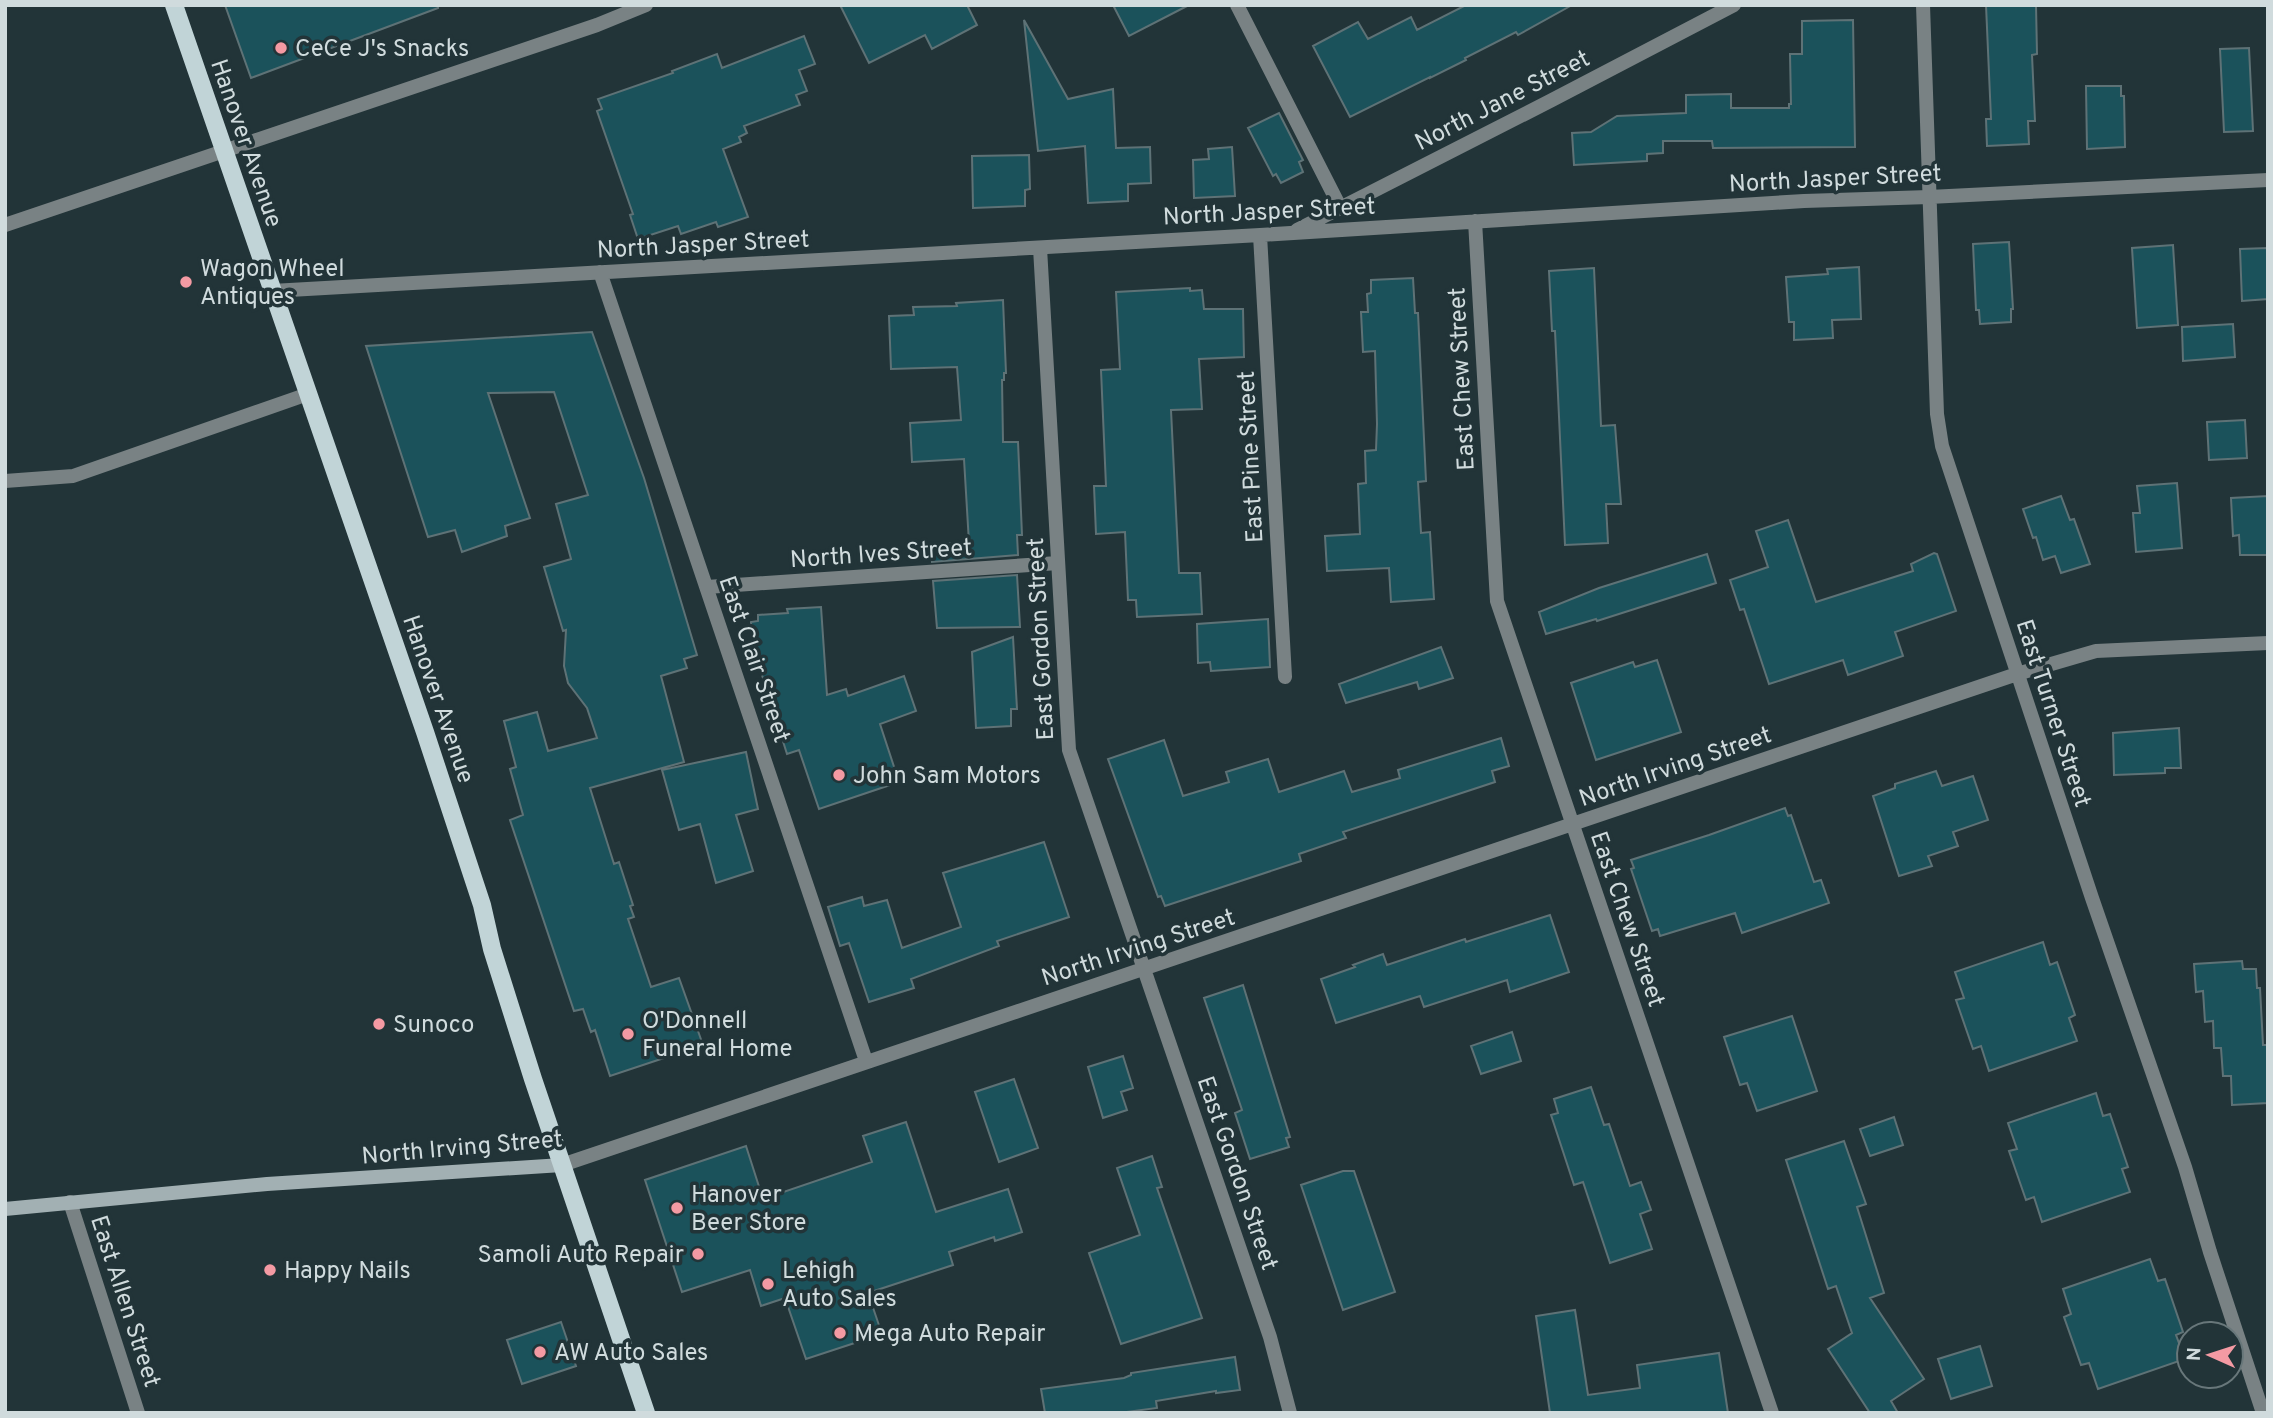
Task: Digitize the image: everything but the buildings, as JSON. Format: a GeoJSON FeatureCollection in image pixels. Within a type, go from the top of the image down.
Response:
{"type":"FeatureCollection","features":[{"type":"Feature","properties":{"kind":"main road","name":"Hanover Avenue"},"geometry":{"type":"LineString","coordinates":[[174,5],[425,732],[482,905],[492,949],[562,1166],[646,1413]]}},
{"type":"Feature","properties":{"kind":"main road","name":"North Irving Street"},"geometry":{"type":"LineString","coordinates":[[5,1209],[293,1182],[562,1166]]}},
{"type":"Feature","properties":{"kind":"street"},"geometry":{"type":"LineString","coordinates":[[5,225],[597,25],[646,5]]}},
{"type":"Feature","properties":{"kind":"street"},"geometry":{"type":"LineString","coordinates":[[1237,5],[1341,209]]}},
{"type":"Feature","properties":{"kind":"street","name":"North Jane Street"},"geometry":{"type":"LineString","coordinates":[[1289,233],[1341,209],[1734,5]]}},
{"type":"Feature","properties":{"kind":"street","name":"East Turner Street"},"geometry":{"type":"LineString","coordinates":[[1923,5],[1937,414],[1942,446],[2185,1167],[2263,1413]]}},
{"type":"Feature","properties":{"kind":"street","name":"North Jasper Street"},"geometry":{"type":"LineString","coordinates":[[272,291],[1040,248],[1804,201],[2268,180]]}},
{"type":"Feature","properties":{"kind":"street","name":"East Chew Street"},"geometry":{"type":"LineString","coordinates":[[1475,221],[1497,601],[1772,1413]]}},
{"type":"Feature","properties":{"kind":"street","name":"East Pine Street"},"geometry":{"type":"LineString","coordinates":[[1260,235],[1285,677]]}},
{"type":"Feature","properties":{"kind":"street","name":"East Gordon Street"},"geometry":{"type":"LineString","coordinates":[[1040,248],[1069,750],[1270,1337],[1290,1413]]}},
{"type":"Feature","properties":{"kind":"street","name":"East Clair Street"},"geometry":{"type":"LineString","coordinates":[[600,272],[866,1061]]}},
{"type":"Feature","properties":{"kind":"street"},"geometry":{"type":"LineString","coordinates":[[5,481],[73,475],[308,394]]}},
{"type":"Feature","properties":{"kind":"street","name":"North Ives Street"},"geometry":{"type":"LineString","coordinates":[[706,587],[1058,564]]}},
{"type":"Feature","properties":{"kind":"street","name":"North Irving Street"},"geometry":{"type":"LineString","coordinates":[[562,1166],[2017,674],[2096,651],[2268,643]]}},
{"type":"Feature","properties":{"kind":"street","name":"East Allen Street"},"geometry":{"type":"LineString","coordinates":[[70,1202],[138,1413]]}},
{"type":"Feature","properties":{"kind":"place","name":"CeCe J's Snacks"},"geometry":{"type":"Point","coordinates":[281,48]}},
{"type":"Feature","properties":{"kind":"place","name":"Wagon Wheel Antiques"},"geometry":{"type":"Point","coordinates":[186,282]}},
{"type":"Feature","properties":{"kind":"place","name":"John Sam Motors"},"geometry":{"type":"Point","coordinates":[839,775]}},
{"type":"Feature","properties":{"kind":"place","name":"Sunoco"},"geometry":{"type":"Point","coordinates":[379,1024]}},
{"type":"Feature","properties":{"kind":"place","name":"O'Donnell Funeral Home"},"geometry":{"type":"Point","coordinates":[628,1034]}},
{"type":"Feature","properties":{"kind":"place","name":"Hanover Beer Store"},"geometry":{"type":"Point","coordinates":[677,1208]}},
{"type":"Feature","properties":{"kind":"place","name":"Samoli Auto Repair"},"geometry":{"type":"Point","coordinates":[698,1254]}},
{"type":"Feature","properties":{"kind":"place","name":"Happy Nails"},"geometry":{"type":"Point","coordinates":[270,1270]}},
{"type":"Feature","properties":{"kind":"place","name":"Lehigh Auto Sales"},"geometry":{"type":"Point","coordinates":[768,1284]}},
{"type":"Feature","properties":{"kind":"place","name":"Mega Auto Repair"},"geometry":{"type":"Point","coordinates":[840,1333]}},
{"type":"Feature","properties":{"kind":"place","name":"AW Auto Sales"},"geometry":{"type":"Point","coordinates":[540,1352]}}]}
